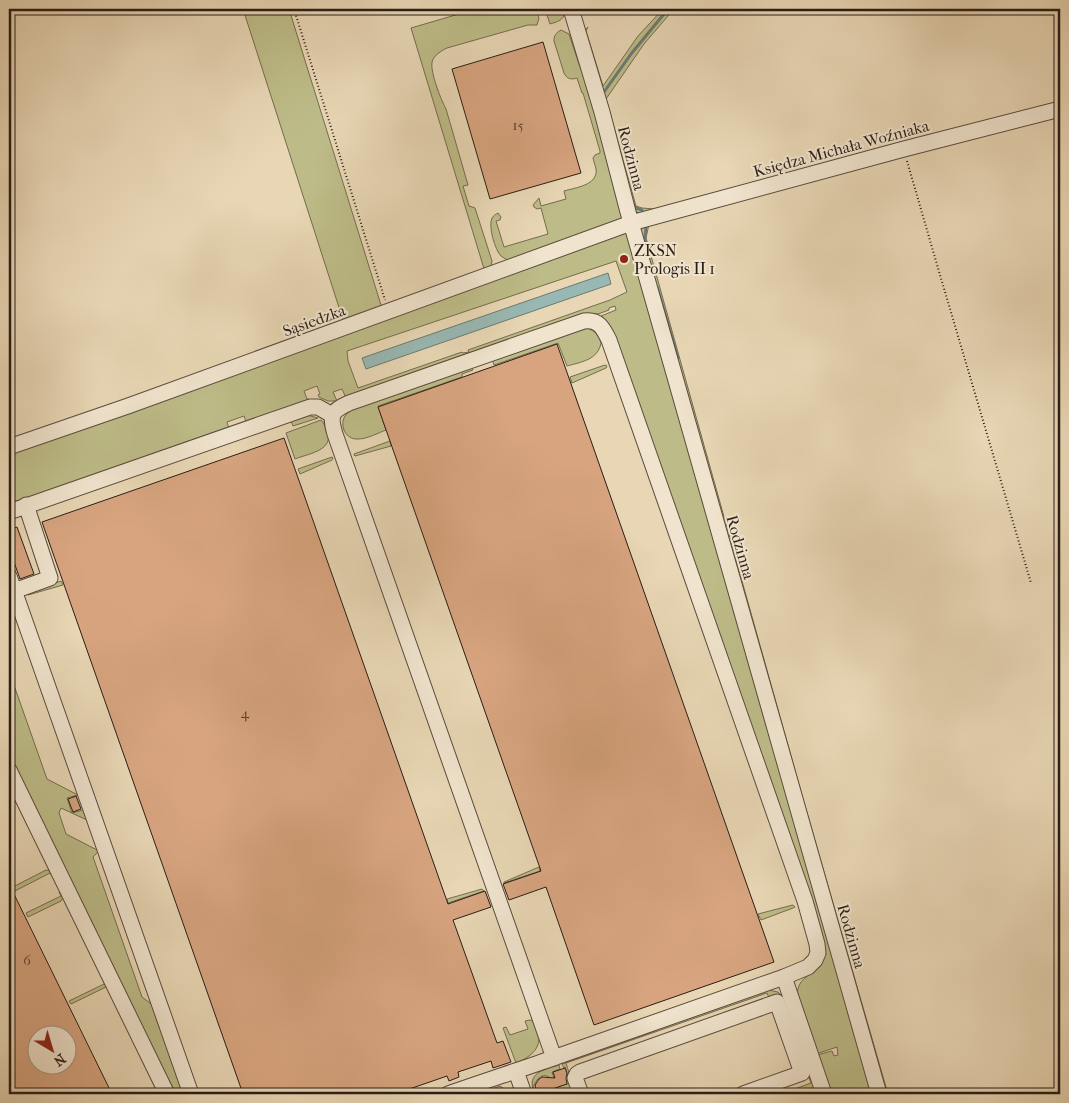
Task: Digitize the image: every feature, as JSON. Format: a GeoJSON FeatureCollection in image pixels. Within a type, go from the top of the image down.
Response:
{"type":"FeatureCollection","features":[{"type":"Feature","properties":{"kind":"street","name":"Rodzinna"},"geometry":{"type":"LineString","coordinates":[[572,9],[879,1094]]}},
{"type":"Feature","properties":{"kind":"street","name":"Księdza Michała Woźniaka"},"geometry":{"type":"LineString","coordinates":[[631,223],[1060,109]]}},
{"type":"Feature","properties":{"kind":"street","name":"Sąsiedzka"},"geometry":{"type":"LineString","coordinates":[[9,447],[137,403],[631,223]]}},
{"type":"Feature","properties":{"kind":"street"},"geometry":{"type":"LineString","coordinates":[[448,1094],[554,1058],[805,969],[813,962],[818,953],[799,884],[609,340],[603,328],[591,320],[349,403],[338,409],[332,416],[335,434],[554,1058]]}},
{"type":"Feature","properties":{"kind":"street"},"geometry":{"type":"LineString","coordinates":[[9,512],[310,407],[318,407],[332,416]]}},
{"type":"Feature","properties":{"kind":"street"},"geometry":{"type":"LineString","coordinates":[[14,591],[50,578],[26,505]]}},
{"type":"Feature","properties":{"kind":"street"},"geometry":{"type":"LineString","coordinates":[[9,576],[191,1094]]}},
{"type":"Feature","properties":{"kind":"street"},"geometry":{"type":"LineString","coordinates":[[9,770],[167,1094]]}},
{"type":"Feature","properties":{"kind":"street"},"geometry":{"type":"LineString","coordinates":[[784,977],[824,1094]]}},
{"type":"Feature","properties":{"kind":"street"},"geometry":{"type":"LineString","coordinates":[[581,1094],[575,1078],[576,1074],[580,1072],[777,1002],[802,1074],[743,1094]]}},
{"type":"Feature","properties":{"kind":"street"},"geometry":{"type":"LineString","coordinates":[[516,1070],[524,1094]]}},
{"type":"Feature","properties":{"kind":"path"},"geometry":{"type":"LineString","coordinates":[[294,9],[388,312]]}},
{"type":"Feature","properties":{"kind":"path"},"geometry":{"type":"LineString","coordinates":[[904,149],[1031,583]]}},
{"type":"Feature","properties":{"kind":"shaded area"},"geometry":{"type":"Polygon","coordinates":[[[243,9],[289,9],[381,305],[379,311],[344,323],[243,9]]]}},
{"type":"Feature","properties":{"kind":"shaded area"},"geometry":{"type":"Polygon","coordinates":[[[476,9],[536,9],[539,18],[537,25],[528,25],[447,48],[436,55],[432,62],[434,79],[446,109],[468,185],[463,186],[469,206],[475,208],[492,261],[491,266],[485,272],[411,28],[476,9]]]}},
{"type":"Feature","properties":{"kind":"shaded area"},"geometry":{"type":"Polygon","coordinates":[[[545,9],[566,9],[561,20],[550,24],[545,9]]]}},
{"type":"Feature","properties":{"kind":"shaded area"},"geometry":{"type":"Polygon","coordinates":[[[663,9],[674,9],[644,44],[606,99],[636,206],[654,209],[641,214],[633,210],[585,30],[588,27],[586,31],[603,86],[638,36],[663,9]]]}},
{"type":"Feature","properties":{"kind":"shaded area"},"geometry":{"type":"Polygon","coordinates":[[[561,30],[569,34],[580,67],[588,82],[622,215],[621,219],[512,261],[501,256],[496,249],[491,226],[493,216],[498,213],[501,217],[500,220],[496,221],[504,247],[548,234],[541,208],[537,209],[533,205],[539,198],[541,206],[566,199],[564,191],[587,184],[596,174],[593,158],[600,151],[583,93],[577,78],[566,77],[554,41],[554,37],[561,30]]]}},
{"type":"Feature","properties":{"kind":"shaded area"},"geometry":{"type":"Polygon","coordinates":[[[649,224],[646,238],[803,799],[888,1094],[883,1094],[640,232],[643,227],[649,224]]]}},
{"type":"Feature","properties":{"kind":"shaded area"},"geometry":{"type":"Polygon","coordinates":[[[624,233],[629,235],[876,1094],[830,1094],[817,1055],[832,1051],[834,1056],[838,1055],[837,1047],[816,1054],[797,995],[800,983],[821,964],[610,327],[601,316],[616,310],[615,306],[598,314],[586,314],[346,398],[342,389],[333,392],[337,401],[328,401],[319,397],[318,395],[320,394],[317,386],[304,391],[309,400],[246,422],[244,416],[227,422],[229,429],[48,492],[9,503],[9,454],[624,233]],[[616,261],[347,351],[348,361],[358,388],[462,352],[469,352],[468,350],[610,300],[627,292],[616,261]]]}},
{"type":"Feature","properties":{"kind":"shaded area"},"geometry":{"type":"Polygon","coordinates":[[[587,328],[596,334],[601,343],[593,357],[583,361],[567,366],[558,343],[494,365],[492,359],[587,328]]]}},
{"type":"Feature","properties":{"kind":"shaded area"},"geometry":{"type":"Polygon","coordinates":[[[605,365],[607,366],[606,368],[572,383],[570,377],[605,365]]]}},
{"type":"Feature","properties":{"kind":"shaded area"},"geometry":{"type":"Polygon","coordinates":[[[471,367],[473,370],[462,374],[462,377],[378,406],[386,430],[369,437],[354,439],[347,435],[343,428],[345,416],[355,408],[471,367]]]}},
{"type":"Feature","properties":{"kind":"shaded area"},"geometry":{"type":"Polygon","coordinates":[[[307,415],[318,418],[293,426],[290,419],[307,415]]]}},
{"type":"Feature","properties":{"kind":"shaded area"},"geometry":{"type":"Polygon","coordinates":[[[321,420],[328,432],[326,444],[318,451],[295,459],[286,433],[321,420]]]}},
{"type":"Feature","properties":{"kind":"shaded area"},"geometry":{"type":"Polygon","coordinates":[[[390,441],[391,446],[354,455],[354,454],[390,441]]]}},
{"type":"Feature","properties":{"kind":"shaded area"},"geometry":{"type":"Polygon","coordinates":[[[332,457],[332,460],[300,474],[298,469],[332,457]]]}},
{"type":"Feature","properties":{"kind":"shaded area"},"geometry":{"type":"Polygon","coordinates":[[[61,581],[63,585],[28,595],[26,593],[61,581]]]}},
{"type":"Feature","properties":{"kind":"shaded area"},"geometry":{"type":"Polygon","coordinates":[[[9,671],[47,779],[78,795],[67,798],[72,813],[83,810],[87,820],[61,808],[59,813],[66,834],[99,851],[93,857],[142,997],[154,1006],[184,1094],[174,1094],[9,759],[9,671]]]}},
{"type":"Feature","properties":{"kind":"shaded area"},"geometry":{"type":"Polygon","coordinates":[[[539,867],[540,871],[504,883],[504,882],[539,867]]]}},
{"type":"Feature","properties":{"kind":"shaded area"},"geometry":{"type":"Polygon","coordinates":[[[46,870],[51,871],[53,877],[50,873],[15,891],[13,887],[46,870]]]}},
{"type":"Feature","properties":{"kind":"shaded area"},"geometry":{"type":"Polygon","coordinates":[[[482,889],[484,891],[448,903],[447,899],[482,889]]]}},
{"type":"Feature","properties":{"kind":"shaded area"},"geometry":{"type":"Polygon","coordinates":[[[60,891],[63,897],[61,901],[28,917],[26,913],[61,896],[60,891]]]}},
{"type":"Feature","properties":{"kind":"shaded area"},"geometry":{"type":"Polygon","coordinates":[[[793,905],[795,907],[761,920],[758,914],[793,905]]]}},
{"type":"Feature","properties":{"kind":"shaded area"},"geometry":{"type":"Polygon","coordinates":[[[106,984],[106,987],[71,1004],[69,1001],[106,984]]]}},
{"type":"Feature","properties":{"kind":"shaded area"},"geometry":{"type":"Polygon","coordinates":[[[768,990],[778,992],[785,999],[818,1094],[781,1094],[811,1083],[780,997],[770,1000],[767,993],[566,1063],[574,1094],[552,1094],[555,1086],[551,1079],[545,1076],[537,1080],[533,1089],[533,1079],[539,1072],[559,1065],[560,1069],[552,1072],[557,1087],[570,1083],[565,1067],[562,1064],[768,990]]]}},
{"type":"Feature","properties":{"kind":"shaded area"},"geometry":{"type":"Polygon","coordinates":[[[530,1020],[536,1024],[539,1041],[535,1050],[527,1058],[516,1063],[503,1028],[506,1027],[510,1035],[528,1029],[525,1021],[530,1020]]]}},
{"type":"Feature","properties":{"kind":"shaded area"},"geometry":{"type":"Polygon","coordinates":[[[500,1086],[512,1094],[481,1093],[500,1086]]]}},
{"type":"Feature","properties":{"kind":"water"},"geometry":{"type":"Polygon","coordinates":[[[608,273],[611,284],[366,369],[362,358],[608,273]]]}},
{"type":"Feature","properties":{"kind":"building"},"geometry":{"type":"Polygon","coordinates":[[[543,42],[581,173],[490,199],[452,69],[543,42]]]}},
{"type":"Feature","properties":{"kind":"building"},"geometry":{"type":"Polygon","coordinates":[[[557,344],[774,962],[594,1025],[546,887],[509,900],[503,884],[541,871],[378,407],[557,344]]]}},
{"type":"Feature","properties":{"kind":"building"},"geometry":{"type":"Polygon","coordinates":[[[284,438],[448,904],[485,891],[491,907],[453,920],[497,1043],[503,1041],[511,1062],[493,1068],[491,1061],[458,1072],[459,1077],[449,1081],[447,1076],[395,1094],[243,1094],[42,522],[284,438]]]}},
{"type":"Feature","properties":{"kind":"building"},"geometry":{"type":"Polygon","coordinates":[[[17,527],[34,574],[20,579],[9,548],[9,530],[17,527]]]}},
{"type":"Feature","properties":{"kind":"building"},"geometry":{"type":"Polygon","coordinates":[[[76,796],[81,809],[73,812],[68,799],[76,796]]]}},
{"type":"Feature","properties":{"kind":"building"},"geometry":{"type":"Polygon","coordinates":[[[9,884],[112,1094],[9,1094],[9,884]]]}},
{"type":"Feature","properties":{"kind":"building"},"geometry":{"type":"Polygon","coordinates":[[[565,1068],[567,1084],[555,1088],[550,1094],[537,1093],[535,1085],[539,1079],[542,1077],[555,1078],[553,1072],[565,1068]]]}},
{"type":"Feature","properties":{"kind":"waterway"},"geometry":{"type":"LineString","coordinates":[[604,92],[631,54],[668,9]]}},
{"type":"Feature","properties":{"kind":"waterway"},"geometry":{"type":"LineString","coordinates":[[633,203],[636,208],[642,210]]}},
{"type":"Feature","properties":{"kind":"waterway"},"geometry":{"type":"LineString","coordinates":[[646,227],[645,238],[649,259]]}},
{"type":"Feature","properties":{"kind":"waterway"},"geometry":{"type":"LineString","coordinates":[[657,287],[678,358]]}},
{"type":"Feature","properties":{"kind":"place","name":"ZKSN Prologis II 1"},"geometry":{"type":"Point","coordinates":[624,259]}}]}
